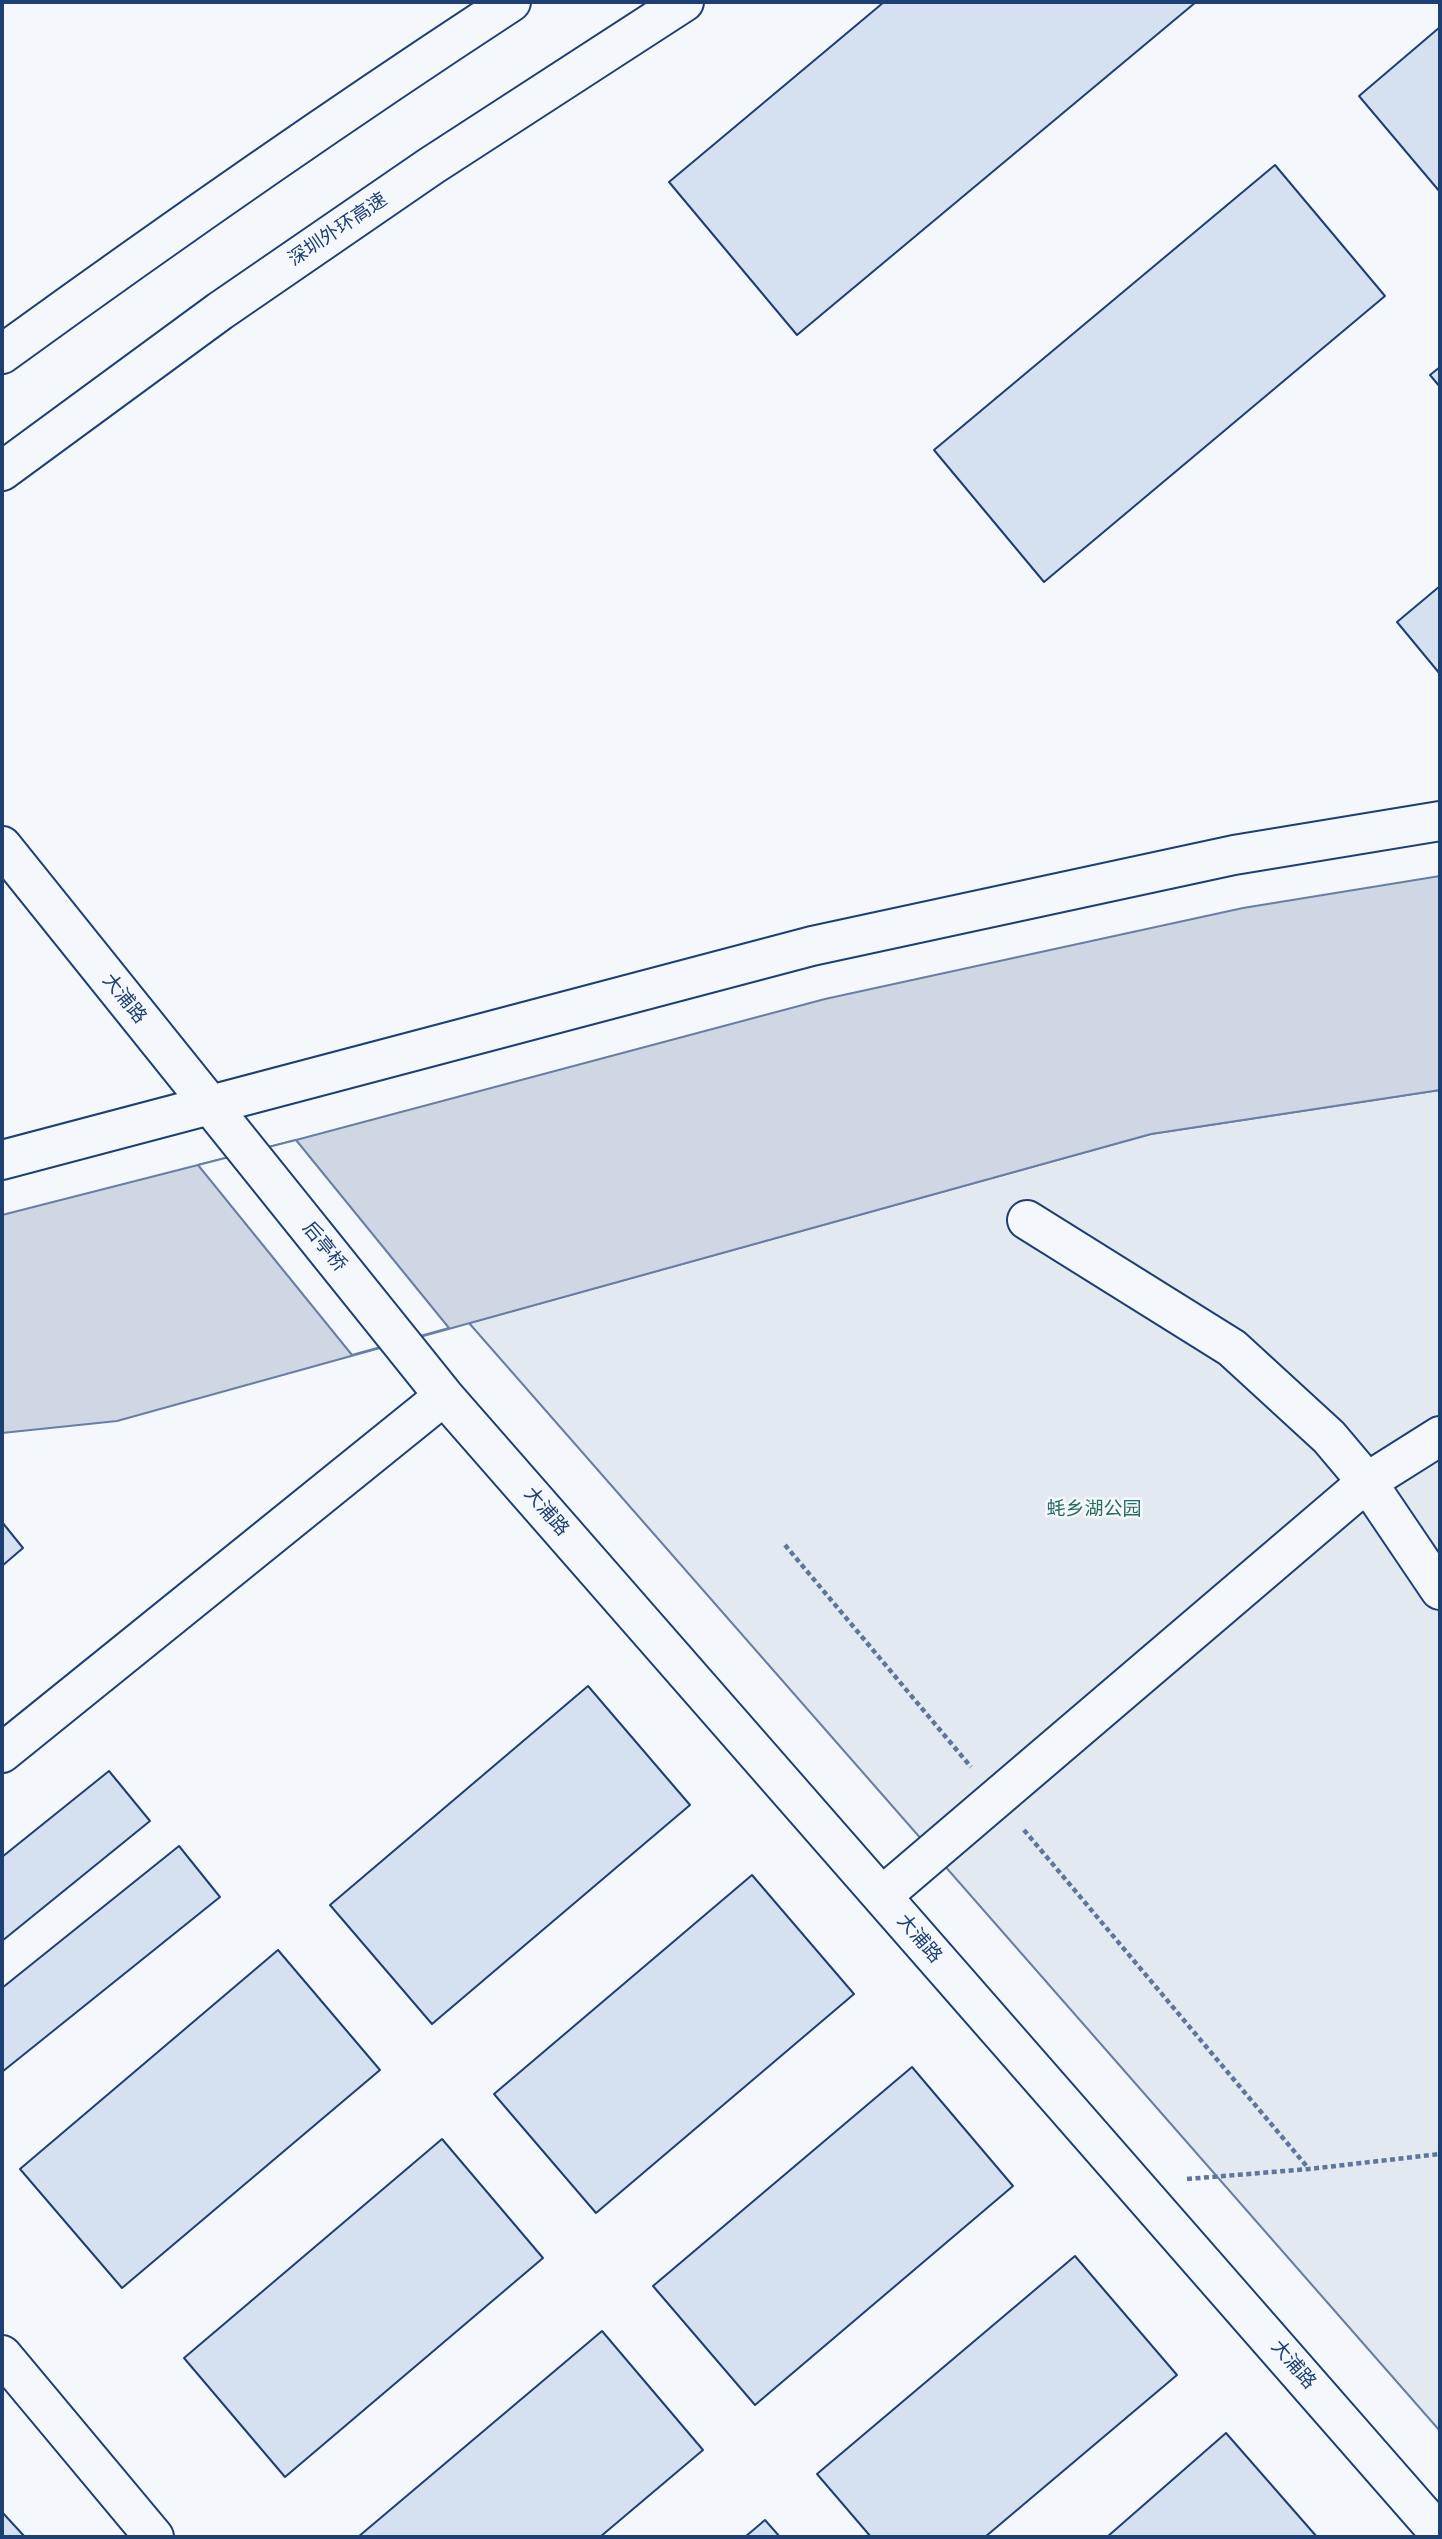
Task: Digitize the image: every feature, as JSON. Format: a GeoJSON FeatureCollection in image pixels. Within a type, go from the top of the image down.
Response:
{"type":"FeatureCollection","features":[{"type":"Feature","properties":{"kind":"main road"},"geometry":{"type":"LineString","coordinates":[[2,354],[166,235],[379,88],[511,2]]}},
{"type":"Feature","properties":{"kind":"main road","name":"深圳外环高速"},"geometry":{"type":"LineString","coordinates":[[2,471],[220,311],[431,166],[684,2]]}},
{"type":"Feature","properties":{"kind":"main road"},"geometry":{"type":"LineString","coordinates":[[2,1160],[812,946],[1234,855],[1440,821]]}},
{"type":"Feature","properties":{"kind":"main road","name":"大浦路"},"geometry":{"type":"LineString","coordinates":[[2,846],[247,1152]]}},
{"type":"Feature","properties":{"kind":"main road","name":"后亭桥"},"geometry":{"type":"LineString","coordinates":[[247,1152],[400,1342]]}},
{"type":"Feature","properties":{"kind":"main road"},"geometry":{"type":"LineString","coordinates":[[1027,1220],[1232,1348],[1329,1437],[1367,1482],[1440,1590]]}},
{"type":"Feature","properties":{"kind":"main road","name":"大浦路"},"geometry":{"type":"LineString","coordinates":[[400,1342],[444,1396],[1440,2534]]}},
{"type":"Feature","properties":{"kind":"main road"},"geometry":{"type":"LineString","coordinates":[[2,1754],[444,1396]]}},
{"type":"Feature","properties":{"kind":"main road"},"geometry":{"type":"LineString","coordinates":[[882,1896],[1367,1482],[1440,1436]]}},
{"type":"Feature","properties":{"kind":"main road"},"geometry":{"type":"LineString","coordinates":[[2,2355],[154,2537]]}},
{"type":"Feature","properties":{"kind":"path"},"geometry":{"type":"LineString","coordinates":[[785,1545],[1309,2169]]}},
{"type":"Feature","properties":{"kind":"path"},"geometry":{"type":"LineString","coordinates":[[1133,2183],[1309,2169],[1440,2154]]}},
{"type":"Feature","properties":{"kind":"green space","name":"蚝乡湖公园"},"geometry":{"type":"Polygon","coordinates":[[[1440,1090],[1440,2431],[469,1323],[1151,1134],[1440,1090]]]}},
{"type":"Feature","properties":{"kind":"shaded area"},"geometry":{"type":"Polygon","coordinates":[[[1440,876],[1440,1090],[1151,1134],[117,1421],[2,1433],[2,1215],[825,999],[1243,908],[1440,876]]]}},
{"type":"Feature","properties":{"kind":"pier"},"geometry":{"type":"Polygon","coordinates":[[[296,1140],[449,1328],[352,1355],[198,1165],[296,1140]]]}},
{"type":"Feature","properties":{"kind":"building"},"geometry":{"type":"Polygon","coordinates":[[[884,2],[1196,2],[797,335],[669,182],[884,2]]]}},
{"type":"Feature","properties":{"kind":"building"},"geometry":{"type":"Polygon","coordinates":[[[1440,27],[1440,192],[1359,96],[1440,27]]]}},
{"type":"Feature","properties":{"kind":"building"},"geometry":{"type":"Polygon","coordinates":[[[1275,165],[1385,296],[1044,582],[934,450],[1275,165]]]}},
{"type":"Feature","properties":{"kind":"building"},"geometry":{"type":"Polygon","coordinates":[[[1440,367],[1440,387],[1430,375],[1440,367]]]}},
{"type":"Feature","properties":{"kind":"building"},"geometry":{"type":"Polygon","coordinates":[[[1440,586],[1440,674],[1397,622],[1440,586]]]}},
{"type":"Feature","properties":{"kind":"building"},"geometry":{"type":"Polygon","coordinates":[[[2,1522],[23,1548],[2,1566],[2,1522]]]}},
{"type":"Feature","properties":{"kind":"building"},"geometry":{"type":"Polygon","coordinates":[[[588,1686],[690,1805],[432,2024],[330,1905],[588,1686]]]}},
{"type":"Feature","properties":{"kind":"building"},"geometry":{"type":"Polygon","coordinates":[[[109,1771],[150,1821],[2,1941],[2,1857],[109,1771]]]}},
{"type":"Feature","properties":{"kind":"building"},"geometry":{"type":"Polygon","coordinates":[[[179,1846],[220,1897],[2,2072],[2,1988],[179,1846]]]}},
{"type":"Feature","properties":{"kind":"building"},"geometry":{"type":"Polygon","coordinates":[[[752,1875],[854,1994],[596,2213],[494,2094],[752,1875]]]}},
{"type":"Feature","properties":{"kind":"building"},"geometry":{"type":"Polygon","coordinates":[[[278,1950],[380,2070],[122,2288],[20,2169],[278,1950]]]}},
{"type":"Feature","properties":{"kind":"building"},"geometry":{"type":"Polygon","coordinates":[[[912,2067],[1013,2186],[755,2405],[653,2286],[912,2067]]]}},
{"type":"Feature","properties":{"kind":"building"},"geometry":{"type":"Polygon","coordinates":[[[442,2139],[543,2258],[285,2477],[184,2358],[442,2139]]]}},
{"type":"Feature","properties":{"kind":"building"},"geometry":{"type":"Polygon","coordinates":[[[1075,2256],[1177,2375],[985,2537],[871,2537],[817,2474],[1075,2256]]]}},
{"type":"Feature","properties":{"kind":"building"},"geometry":{"type":"Polygon","coordinates":[[[602,2331],[703,2450],[600,2537],[358,2537],[602,2331]]]}},
{"type":"Feature","properties":{"kind":"building"},"geometry":{"type":"Polygon","coordinates":[[[1226,2433],[1317,2537],[1107,2537],[1226,2433]]]}},
{"type":"Feature","properties":{"kind":"building"},"geometry":{"type":"Polygon","coordinates":[[[2,2512],[25,2537],[2,2537],[2,2512]]]}},
{"type":"Feature","properties":{"kind":"building"},"geometry":{"type":"Polygon","coordinates":[[[765,2520],[780,2537],[745,2537],[765,2520]]]}}]}
